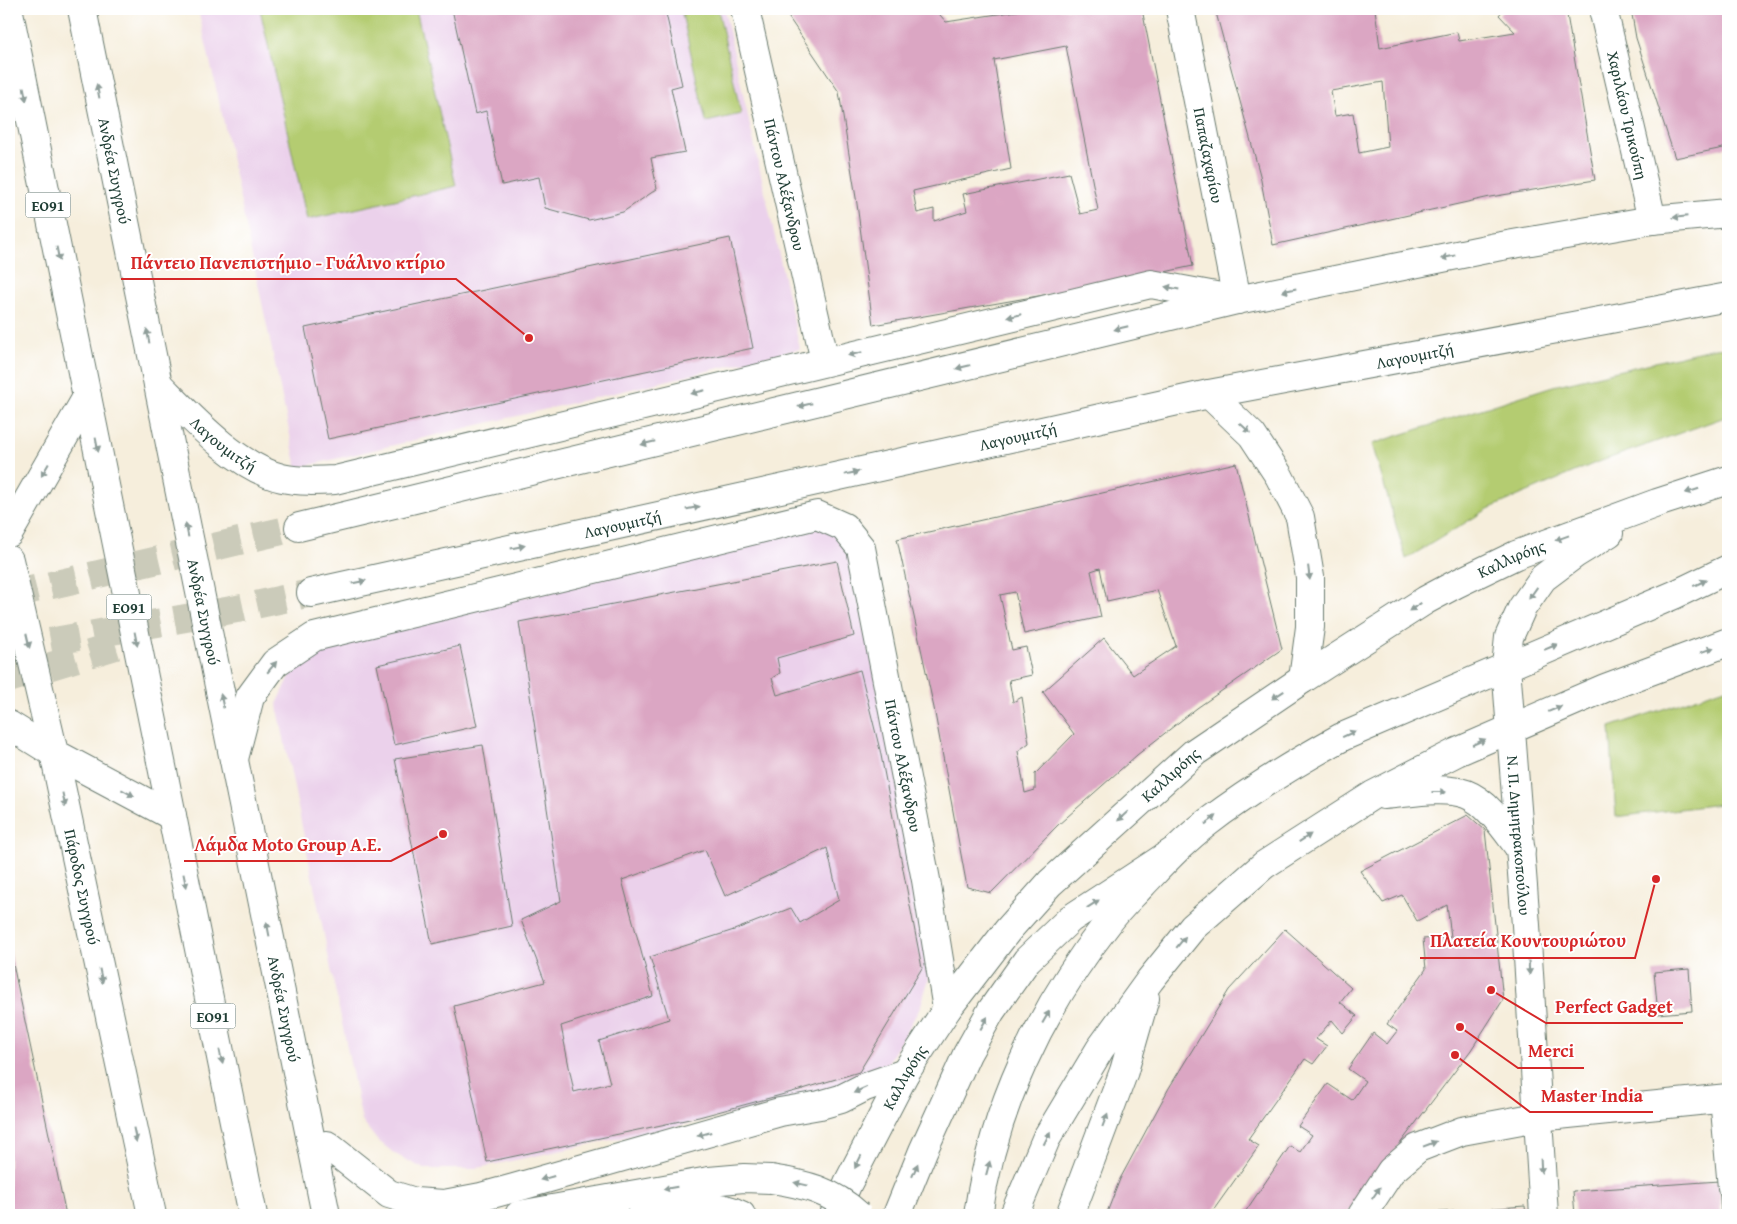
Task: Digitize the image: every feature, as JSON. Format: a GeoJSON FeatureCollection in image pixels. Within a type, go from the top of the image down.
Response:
{"type":"FeatureCollection","features":[{"type":"Feature","properties":{"kind":"main road","name":"Ανδρέα Συγγρού"},"geometry":{"type":"LineString","coordinates":[[82,9],[326,1215]]}},
{"type":"Feature","properties":{"kind":"main road","name":"Πάντου Αλέξανδρου"},"geometry":{"type":"LineString","coordinates":[[744,9],[825,361]]}},
{"type":"Feature","properties":{"kind":"main road","name":"Παπαζαχαρίου"},"geometry":{"type":"LineString","coordinates":[[1180,9],[1237,300]]}},
{"type":"Feature","properties":{"kind":"main road","name":"Χαριλάου Τρικούπη"},"geometry":{"type":"LineString","coordinates":[[1603,9],[1652,220]]}},
{"type":"Feature","properties":{"kind":"main road","name":"ΕΟ91"},"geometry":{"type":"LineString","coordinates":[[9,12],[253,1215]]}},
{"type":"Feature","properties":{"kind":"main road","name":"Λαγουμιτζή"},"geometry":{"type":"LineString","coordinates":[[299,527],[1237,300],[1496,247],[1652,220],[1728,213]]}},
{"type":"Feature","properties":{"kind":"main road","name":"Λαγουμιτζή"},"geometry":{"type":"LineString","coordinates":[[158,384],[205,431],[260,470],[282,478],[311,481],[335,480],[1151,284],[1237,300]]}},
{"type":"Feature","properties":{"kind":"main road","name":"Λαγουμιτζή"},"geometry":{"type":"LineString","coordinates":[[311,593],[1209,394],[1728,297]]}},
{"type":"Feature","properties":{"kind":"main road"},"geometry":{"type":"LineString","coordinates":[[1209,394],[1252,435],[1279,476],[1300,518],[1310,576],[1310,626],[1304,679]]}},
{"type":"Feature","properties":{"kind":"main road"},"geometry":{"type":"LineString","coordinates":[[9,533],[87,397]]}},
{"type":"Feature","properties":{"kind":"main road"},"geometry":{"type":"LineString","coordinates":[[1657,503],[1728,480]]}},
{"type":"Feature","properties":{"kind":"main road","name":"Καλλιρόης"},"geometry":{"type":"LineString","coordinates":[[834,1215],[848,1182],[905,1072],[948,1009],[1008,930],[1050,884],[1195,752],[1426,600],[1516,555],[1657,503]]}},
{"type":"Feature","properties":{"kind":"main road","name":"Ν. Π. Δημητρακοπούλου"},"geometry":{"type":"LineString","coordinates":[[1544,1215],[1521,850],[1506,666],[1509,637],[1522,608],[1543,578],[1575,554],[1657,503]]}},
{"type":"Feature","properties":{"kind":"main road","name":"Πάντου Αλέξανδρου"},"geometry":{"type":"LineString","coordinates":[[234,759],[250,697],[275,663],[314,637],[817,515],[844,527],[861,548],[926,880],[948,1009]]}},
{"type":"Feature","properties":{"kind":"main road","name":"Πάροδος Συγγρού"},"geometry":{"type":"LineString","coordinates":[[9,560],[54,753],[152,1215]]}},
{"type":"Feature","properties":{"kind":"main road"},"geometry":{"type":"LineString","coordinates":[[897,1215],[923,1151],[967,1054],[991,1011],[1028,960],[1070,919],[1174,851],[1207,823],[1257,787],[1342,737],[1674,595],[1728,569]]}},
{"type":"Feature","properties":{"kind":"main road"},"geometry":{"type":"LineString","coordinates":[[1014,1215],[1046,1139],[1100,1049],[1150,980],[1193,927],[1264,865],[1373,795],[1457,752],[1605,688],[1728,642]]}},
{"type":"Feature","properties":{"kind":"main road"},"geometry":{"type":"LineString","coordinates":[[9,725],[54,753],[172,816]]}},
{"type":"Feature","properties":{"kind":"main road"},"geometry":{"type":"LineString","coordinates":[[1373,795],[1442,791],[1467,794],[1494,816],[1521,850]]}},
{"type":"Feature","properties":{"kind":"main road"},"geometry":{"type":"LineString","coordinates":[[978,1215],[981,1192],[1000,1122],[1024,1056],[1076,966],[1108,923],[1174,851]]}},
{"type":"Feature","properties":{"kind":"main road"},"geometry":{"type":"LineString","coordinates":[[1070,1215],[1124,1071],[1150,980]]}},
{"type":"Feature","properties":{"kind":"main road"},"geometry":{"type":"LineString","coordinates":[[327,1145],[389,1194],[415,1202],[444,1204],[497,1193],[780,1112],[841,1099],[864,1087],[905,1072]]}},
{"type":"Feature","properties":{"kind":"main road"},"geometry":{"type":"LineString","coordinates":[[299,1080],[337,1171],[356,1192],[377,1207],[401,1215]]}},
{"type":"Feature","properties":{"kind":"main road"},"geometry":{"type":"LineString","coordinates":[[1362,1215],[1391,1172],[1418,1148],[1462,1132],[1538,1117],[1724,1098]]}},
{"type":"Feature","properties":{"kind":"main road"},"geometry":{"type":"LineString","coordinates":[[519,1215],[709,1181],[744,1178],[771,1179],[810,1186],[835,1198],[858,1215]]}},
{"type":"Feature","properties":{"kind":"main road"},"geometry":{"type":"LineString","coordinates":[[641,1215],[676,1209],[713,1206],[722,1207],[741,1215]]}},
{"type":"Feature","properties":{"kind":"lane"},"geometry":{"type":"LineString","coordinates":[[1724,1098],[1728,1188]]}},
{"type":"Feature","properties":{"kind":"shaded area"},"geometry":{"type":"Polygon","coordinates":[[[198,9],[724,9],[800,349],[297,468],[198,9]]]}},
{"type":"Feature","properties":{"kind":"shaded area"},"geometry":{"type":"Polygon","coordinates":[[[827,522],[848,545],[936,955],[920,1008],[885,1068],[838,1092],[473,1169],[424,1169],[395,1154],[376,1139],[362,1121],[277,704],[294,668],[310,651],[827,522]]]}},
{"type":"Feature","properties":{"kind":"green space"},"geometry":{"type":"Polygon","coordinates":[[[260,9],[416,9],[456,186],[307,220],[260,9]]]}},
{"type":"Feature","properties":{"kind":"green space"},"geometry":{"type":"Polygon","coordinates":[[[681,9],[718,9],[741,114],[706,122],[681,9]]]}},
{"type":"Feature","properties":{"kind":"green space"},"geometry":{"type":"Polygon","coordinates":[[[1728,347],[1728,416],[1593,464],[1488,509],[1406,559],[1372,444],[1553,386],[1715,348],[1728,347]]]}},
{"type":"Feature","properties":{"kind":"green space"},"geometry":{"type":"Polygon","coordinates":[[[1728,687],[1728,803],[1616,817],[1610,727],[1728,687]]]}},
{"type":"Feature","properties":{"kind":"building"},"geometry":{"type":"Polygon","coordinates":[[[452,9],[665,9],[682,85],[671,88],[685,152],[651,158],[657,189],[623,212],[589,220],[545,208],[539,177],[502,185],[486,111],[475,114],[452,9]]]}},
{"type":"Feature","properties":{"kind":"building"},"geometry":{"type":"Polygon","coordinates":[[[786,9],[935,9],[946,22],[1030,9],[1142,9],[1193,266],[1112,283],[873,325],[857,204],[839,92],[787,15],[786,9]],[[1066,46],[994,60],[1011,169],[913,191],[917,213],[934,209],[934,221],[967,211],[963,194],[1069,173],[1080,214],[1098,210],[1066,46]]]}},
{"type":"Feature","properties":{"kind":"building"},"geometry":{"type":"Polygon","coordinates":[[[1215,9],[1375,9],[1380,48],[1457,32],[1459,41],[1515,32],[1499,15],[1504,9],[1530,9],[1540,13],[1552,9],[1566,9],[1595,180],[1490,197],[1273,245],[1260,175],[1215,9]],[[1383,82],[1331,91],[1335,116],[1353,113],[1359,153],[1388,147],[1383,82]]]}},
{"type":"Feature","properties":{"kind":"building"},"geometry":{"type":"Polygon","coordinates":[[[1631,9],[1728,9],[1728,147],[1675,158],[1636,38],[1631,9]]]}},
{"type":"Feature","properties":{"kind":"building"},"geometry":{"type":"Polygon","coordinates":[[[730,238],[753,348],[328,439],[305,328],[730,238]]]}},
{"type":"Feature","properties":{"kind":"building"},"geometry":{"type":"Polygon","coordinates":[[[1236,463],[1282,649],[1197,708],[1137,755],[1058,825],[991,893],[967,887],[934,708],[897,539],[1236,463]],[[1100,568],[1091,571],[1101,617],[1024,634],[1015,592],[1000,595],[1012,650],[1026,647],[1032,675],[1009,680],[1013,702],[1022,697],[1029,743],[1018,751],[1025,793],[1035,790],[1035,774],[1074,734],[1043,692],[1104,638],[1133,675],[1176,646],[1157,590],[1107,601],[1100,568]]]}},
{"type":"Feature","properties":{"kind":"building"},"geometry":{"type":"Polygon","coordinates":[[[837,561],[854,636],[777,658],[780,673],[772,678],[777,695],[860,670],[880,750],[922,968],[859,1072],[699,1117],[487,1162],[454,1006],[545,982],[521,920],[561,901],[519,622],[837,561]],[[827,848],[725,896],[705,850],[622,880],[653,996],[561,1026],[574,1092],[610,1083],[599,1041],[669,1019],[650,957],[734,930],[791,908],[800,923],[839,900],[827,848]]]}},
{"type":"Feature","properties":{"kind":"building"},"geometry":{"type":"Polygon","coordinates":[[[460,646],[477,726],[394,745],[377,665],[460,646]]]}},
{"type":"Feature","properties":{"kind":"building"},"geometry":{"type":"Polygon","coordinates":[[[483,745],[512,926],[432,944],[395,759],[483,745]]]}},
{"type":"Feature","properties":{"kind":"building"},"geometry":{"type":"Polygon","coordinates":[[[1468,815],[1485,830],[1503,1000],[1471,1050],[1346,1215],[1243,1215],[1290,1146],[1300,1152],[1312,1135],[1298,1126],[1328,1084],[1352,1100],[1365,1081],[1348,1069],[1373,1033],[1387,1044],[1397,1031],[1387,1024],[1426,969],[1423,939],[1451,937],[1447,905],[1417,921],[1402,895],[1383,903],[1360,871],[1468,815]]]}},
{"type":"Feature","properties":{"kind":"building"},"geometry":{"type":"Polygon","coordinates":[[[1285,929],[1351,988],[1340,1002],[1357,1016],[1343,1033],[1332,1020],[1316,1039],[1327,1046],[1313,1064],[1305,1059],[1248,1139],[1259,1146],[1210,1215],[1106,1215],[1120,1179],[1169,1088],[1229,990],[1285,929]]]}},
{"type":"Feature","properties":{"kind":"building"},"geometry":{"type":"Polygon","coordinates":[[[10,950],[66,1215],[9,1215],[10,950]]]}},
{"type":"Feature","properties":{"kind":"building"},"geometry":{"type":"Polygon","coordinates":[[[1689,969],[1692,1011],[1658,1014],[1654,972],[1689,969]]]}},
{"type":"Feature","properties":{"kind":"building"},"geometry":{"type":"Polygon","coordinates":[[[1719,1181],[1721,1215],[1575,1215],[1573,1191],[1719,1181]]]}},
{"type":"Feature","properties":{"kind":"building"},"geometry":{"type":"Polygon","coordinates":[[[1525,1206],[1526,1215],[1414,1215],[1414,1214],[1525,1206]]]}},
{"type":"Feature","properties":{"kind":"tunnel"},"geometry":{"type":"LineString","coordinates":[[9,595],[299,527]]}},
{"type":"Feature","properties":{"kind":"tunnel"},"geometry":{"type":"LineString","coordinates":[[9,649],[237,609],[311,593]]}},
{"type":"Feature","properties":{"kind":"tunnel"},"geometry":{"type":"LineString","coordinates":[[9,679],[122,644]]}},
{"type":"Feature","properties":{"kind":"place","name":"Πάντειο Πανεπιστήμιο - Γυάλινο κτίριο"},"geometry":{"type":"Point","coordinates":[529,338]}},
{"type":"Feature","properties":{"kind":"place","name":"Λάμδα Moto Group Α.Ε."},"geometry":{"type":"Point","coordinates":[443,834]}},
{"type":"Feature","properties":{"kind":"place","name":"Πλατεία Κουντουριώτου"},"geometry":{"type":"Point","coordinates":[1656,879]}},
{"type":"Feature","properties":{"kind":"place","name":"Perfect Gadget"},"geometry":{"type":"Point","coordinates":[1491,990]}},
{"type":"Feature","properties":{"kind":"place","name":"Merci"},"geometry":{"type":"Point","coordinates":[1460,1027]}},
{"type":"Feature","properties":{"kind":"place","name":"Master India"},"geometry":{"type":"Point","coordinates":[1455,1055]}}]}
